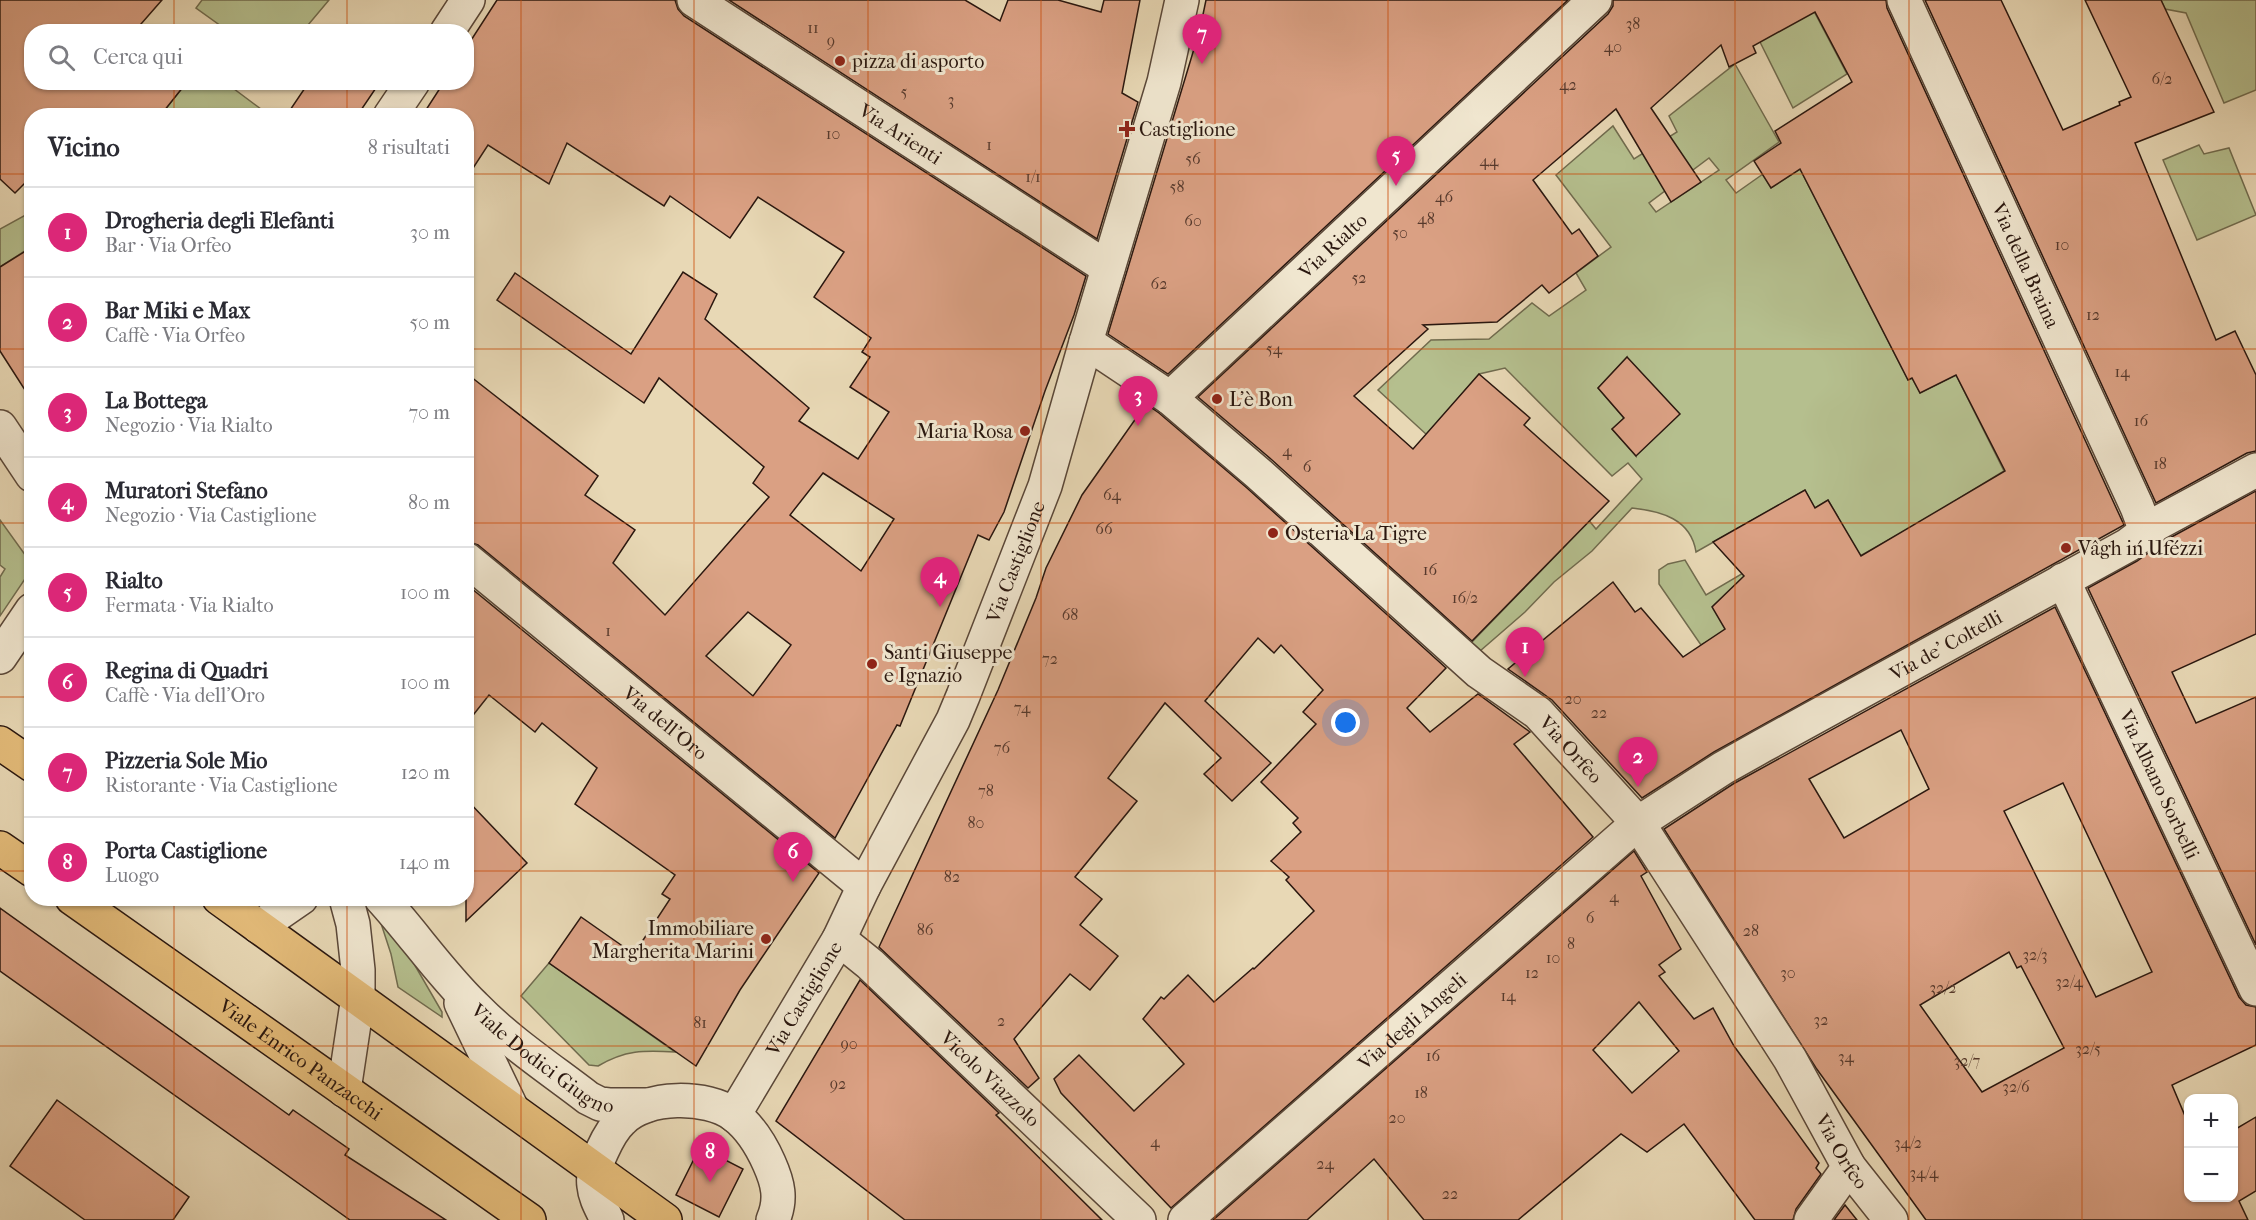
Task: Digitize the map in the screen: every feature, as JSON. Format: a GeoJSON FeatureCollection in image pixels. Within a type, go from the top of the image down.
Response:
{"type":"FeatureCollection","features":[{"type":"Feature","properties":{"kind":"main road"},"geometry":{"type":"LineString","coordinates":[[0,743],[24,760]]}},
{"type":"Feature","properties":{"kind":"main road"},"geometry":{"type":"LineString","coordinates":[[0,848],[24,864]]}},
{"type":"Feature","properties":{"kind":"main road","name":"Viale Enrico Panzacchi"},"geometry":{"type":"LineString","coordinates":[[83,906],[530,1220]]}},
{"type":"Feature","properties":{"kind":"main road"},"geometry":{"type":"LineString","coordinates":[[230,906],[665,1220]]}},
{"type":"Feature","properties":{"kind":"street"},"geometry":{"type":"LineString","coordinates":[[452,24],[468,0]]}},
{"type":"Feature","properties":{"kind":"street","name":"Via Arienti"},"geometry":{"type":"LineString","coordinates":[[694,0],[1108,268]]}},
{"type":"Feature","properties":{"kind":"street","name":"Via Castiglione"},"geometry":{"type":"LineString","coordinates":[[734,1115],[838,939],[864,886],[954,720],[1046,486],[1086,342],[1164,82],[1182,0]]}},
{"type":"Feature","properties":{"kind":"street","name":"Via Rialto"},"geometry":{"type":"LineString","coordinates":[[1170,398],[1595,0]]}},
{"type":"Feature","properties":{"kind":"street","name":"Via della Braina"},"geometry":{"type":"LineString","coordinates":[[1904,0],[2146,531]]}},
{"type":"Feature","properties":{"kind":"street"},"geometry":{"type":"LineString","coordinates":[[395,108],[408,90]]}},
{"type":"Feature","properties":{"kind":"street"},"geometry":{"type":"LineString","coordinates":[[1086,342],[1170,398]]}},
{"type":"Feature","properties":{"kind":"street","name":"Via Orfeo"},"geometry":{"type":"LineString","coordinates":[[1170,398],[1259,474],[1479,672],[1538,713],[1638,823],[1790,1059],[1849,1167],[1891,1220]]}},
{"type":"Feature","properties":{"kind":"street"},"geometry":{"type":"LineString","coordinates":[[0,428],[24,463]]}},
{"type":"Feature","properties":{"kind":"street","name":"Via de' Coltelli"},"geometry":{"type":"LineString","coordinates":[[1638,823],[1723,768],[2128,545],[2165,519],[2256,470]]}},
{"type":"Feature","properties":{"kind":"street","name":"Via dell'Oro"},"geometry":{"type":"LineString","coordinates":[[474,566],[864,886]]}},
{"type":"Feature","properties":{"kind":"street","name":"Via Albano Sorbelli"},"geometry":{"type":"LineString","coordinates":[[2063,580],[2256,989]]}},
{"type":"Feature","properties":{"kind":"street"},"geometry":{"type":"LineString","coordinates":[[0,657],[24,622]]}},
{"type":"Feature","properties":{"kind":"street","name":"Via degli Angeli"},"geometry":{"type":"LineString","coordinates":[[1185,1220],[1638,823]]}},
{"type":"Feature","properties":{"kind":"street"},"geometry":{"type":"LineString","coordinates":[[259,927],[292,906]]}},
{"type":"Feature","properties":{"kind":"street"},"geometry":{"type":"LineString","coordinates":[[344,1089],[358,997],[358,970],[353,924],[348,906]]}},
{"type":"Feature","properties":{"kind":"street","name":"Viale Dodici Giugno"},"geometry":{"type":"LineString","coordinates":[[388,906],[451,982],[496,1027],[588,1098],[600,1104],[609,1105],[647,1105],[693,1100],[712,1104],[734,1115]]}},
{"type":"Feature","properties":{"kind":"street","name":"Vicolo Viazzolo"},"geometry":{"type":"LineString","coordinates":[[838,939],[870,964],[1139,1220]]}},
{"type":"Feature","properties":{"kind":"street","name":"Viale Dodici Giugno"},"geometry":{"type":"LineString","coordinates":[[451,982],[512,1109]]}},
{"type":"Feature","properties":{"kind":"street"},"geometry":{"type":"LineString","coordinates":[[607,1220],[594,1186],[594,1170],[605,1143],[622,1118],[647,1105]]}},
{"type":"Feature","properties":{"kind":"street"},"geometry":{"type":"LineString","coordinates":[[734,1115],[754,1135],[772,1169],[780,1191],[773,1220]]}},
{"type":"Feature","properties":{"kind":"street"},"geometry":{"type":"LineString","coordinates":[[1810,1220],[1849,1167]]}},
{"type":"Feature","properties":{"kind":"green space"},"geometry":{"type":"Polygon","coordinates":[[[202,0],[329,0],[309,24],[218,24],[196,8],[202,0]]]}},
{"type":"Feature","properties":{"kind":"green space"},"geometry":{"type":"Polygon","coordinates":[[[1808,0],[1847,74],[1793,108],[1760,42],[1808,0]]]}},
{"type":"Feature","properties":{"kind":"green space"},"geometry":{"type":"Polygon","coordinates":[[[2161,0],[2256,0],[2256,90],[2224,103],[2186,13],[2165,9],[2161,0]]]}},
{"type":"Feature","properties":{"kind":"green space"},"geometry":{"type":"Polygon","coordinates":[[[1735,64],[1779,142],[1726,180],[1736,193],[1763,174],[1771,188],[1800,169],[1908,380],[1912,378],[1920,393],[1956,375],[2004,471],[1919,523],[1701,645],[1659,584],[1659,570],[1668,564],[1685,560],[1706,595],[1838,517],[1828,500],[1815,508],[1805,490],[1696,552],[1693,541],[1681,524],[1664,515],[1632,508],[1592,551],[1554,582],[1525,612],[1480,651],[1471,643],[1562,549],[1578,507],[1596,529],[1642,479],[1628,463],[1612,476],[1505,368],[1479,374],[1427,435],[1378,390],[1431,340],[1489,339],[1532,303],[1549,316],[1586,290],[1576,273],[1611,247],[1556,175],[1613,126],[1634,159],[1677,132],[1669,116],[1735,64]],[[1709,158],[1649,203],[1656,212],[1719,170],[1709,158]],[[1627,357],[1598,388],[1624,418],[1612,429],[1636,456],[1627,357]]]}},
{"type":"Feature","properties":{"kind":"green space"},"geometry":{"type":"Polygon","coordinates":[[[181,90],[235,90],[260,108],[166,108],[181,90]]]}},
{"type":"Feature","properties":{"kind":"green space"},"geometry":{"type":"Polygon","coordinates":[[[2199,145],[2204,154],[2229,148],[2256,215],[2197,240],[2163,160],[2199,145]]]}},
{"type":"Feature","properties":{"kind":"green space"},"geometry":{"type":"Polygon","coordinates":[[[24,216],[24,252],[0,267],[0,229],[24,216]]]}},
{"type":"Feature","properties":{"kind":"green space"},"geometry":{"type":"Polygon","coordinates":[[[0,520],[24,553],[24,580],[0,616],[0,577],[5,569],[0,565],[0,520]]]}},
{"type":"Feature","properties":{"kind":"green space"},"geometry":{"type":"Polygon","coordinates":[[[375,906],[406,950],[442,1012],[442,1017],[398,987],[391,954],[375,906]]]}},
{"type":"Feature","properties":{"kind":"green space"},"geometry":{"type":"Polygon","coordinates":[[[549,963],[675,1052],[635,1052],[598,1066],[589,1065],[521,996],[549,963]]]}},
{"type":"Feature","properties":{"kind":"building"},"geometry":{"type":"Polygon","coordinates":[[[0,0],[162,0],[141,24],[24,24],[24,90],[181,90],[166,108],[24,108],[24,184],[15,193],[0,179],[0,0]]]}},
{"type":"Feature","properties":{"kind":"building"},"geometry":{"type":"Polygon","coordinates":[[[497,0],[675,0],[684,16],[1086,276],[1004,512],[989,540],[978,535],[900,726],[897,725],[835,838],[474,544],[474,379],[598,476],[585,495],[635,530],[613,563],[665,615],[769,497],[753,483],[764,467],[659,378],[644,403],[497,300],[515,273],[631,354],[683,272],[717,294],[705,319],[809,408],[799,421],[858,459],[889,412],[850,387],[870,357],[862,352],[871,338],[814,297],[844,252],[758,197],[730,238],[670,196],[664,206],[567,143],[549,184],[488,145],[474,167],[474,108],[427,108],[439,90],[474,90],[474,36],[497,0]],[[823,473],[790,515],[861,571],[894,519],[823,473]],[[748,612],[706,656],[753,696],[791,645],[748,612]]]}},
{"type":"Feature","properties":{"kind":"building"},"geometry":{"type":"Polygon","coordinates":[[[729,0],[965,0],[1000,21],[1008,0],[1058,0],[1101,12],[1104,0],[1140,0],[1122,93],[1138,102],[1097,239],[729,0]]]}},
{"type":"Feature","properties":{"kind":"building"},"geometry":{"type":"Polygon","coordinates":[[[1206,0],[1568,0],[1168,374],[1108,334],[1200,29],[1206,0]]]}},
{"type":"Feature","properties":{"kind":"building"},"geometry":{"type":"Polygon","coordinates":[[[1613,0],[1886,0],[1887,8],[2124,525],[1714,752],[1642,798],[1552,700],[1508,669],[1613,582],[1635,612],[1641,608],[1683,657],[1725,629],[1712,607],[1744,576],[1713,542],[1805,490],[1815,508],[1828,500],[1861,556],[2005,471],[1956,375],[1920,393],[1912,378],[1908,380],[1800,169],[1771,188],[1754,161],[1781,143],[1775,131],[1852,82],[1815,12],[1753,46],[1756,53],[1729,67],[1721,45],[1651,108],[1701,182],[1671,202],[1616,109],[1533,180],[1572,234],[1579,229],[1598,256],[1549,293],[1542,285],[1497,322],[1423,325],[1428,329],[1354,396],[1413,449],[1479,374],[1530,418],[1524,425],[1609,501],[1472,641],[1272,460],[1198,397],[1608,14],[1613,6],[1613,0]]]}},
{"type":"Feature","properties":{"kind":"building"},"geometry":{"type":"Polygon","coordinates":[[[1925,0],[2001,0],[2063,130],[2120,105],[2119,102],[2131,97],[2085,0],[2161,0],[2214,112],[2135,143],[2216,340],[2235,331],[2256,375],[2256,451],[2247,453],[2156,503],[1925,0]]]}},
{"type":"Feature","properties":{"kind":"building"},"geometry":{"type":"Polygon","coordinates":[[[304,90],[375,90],[362,108],[291,108],[304,90]]]}},
{"type":"Feature","properties":{"kind":"building"},"geometry":{"type":"Polygon","coordinates":[[[24,252],[24,388],[0,351],[0,267],[24,252]]]}},
{"type":"Feature","properties":{"kind":"building"},"geometry":{"type":"Polygon","coordinates":[[[1627,357],[1680,414],[1636,456],[1612,429],[1624,418],[1598,388],[1627,357]]]}},
{"type":"Feature","properties":{"kind":"building"},"geometry":{"type":"Polygon","coordinates":[[[1146,404],[1247,488],[1446,668],[1407,708],[1430,732],[1478,694],[1530,732],[1514,744],[1593,837],[1171,1208],[1061,1093],[1054,1079],[1079,1055],[1134,1111],[1184,1064],[1143,1019],[1161,997],[1164,999],[1188,975],[1214,1002],[1254,969],[1314,911],[1286,880],[1289,877],[1271,861],[1301,832],[1293,823],[1298,818],[1261,782],[1316,724],[1303,712],[1323,690],[1281,645],[1274,653],[1258,638],[1205,701],[1271,763],[1232,801],[1204,774],[1221,758],[1165,703],[1108,778],[1137,801],[1075,877],[1102,899],[1080,925],[1118,956],[1090,990],[1070,974],[1014,1039],[1039,1078],[1028,1088],[879,947],[998,690],[1046,568],[1082,495],[1146,404]]]}},
{"type":"Feature","properties":{"kind":"building"},"geometry":{"type":"Polygon","coordinates":[[[2256,491],[2256,634],[2172,672],[2196,723],[2256,697],[2256,945],[2088,588],[2137,561],[2166,540],[2256,491]]]}},
{"type":"Feature","properties":{"kind":"building"},"geometry":{"type":"Polygon","coordinates":[[[474,591],[819,873],[740,990],[696,1066],[549,963],[581,917],[634,954],[670,899],[662,894],[675,875],[575,804],[597,768],[542,723],[535,732],[489,695],[474,714],[474,591]]]}},
{"type":"Feature","properties":{"kind":"building"},"geometry":{"type":"Polygon","coordinates":[[[2055,607],[2239,997],[2246,1005],[2256,1007],[2256,1045],[2172,1085],[2184,1114],[2184,1202],[2238,1202],[2238,1128],[2256,1117],[2256,1191],[2239,1201],[2248,1220],[1926,1220],[1816,1068],[1664,829],[1733,784],[2055,607]],[[1901,730],[1809,779],[1844,838],[1929,789],[1901,730]],[[2063,783],[2004,811],[2096,997],[2152,972],[2063,783]],[[2009,952],[1920,1005],[1982,1092],[2064,1048],[2021,966],[2017,968],[2009,952]]]}},
{"type":"Feature","properties":{"kind":"building"},"geometry":{"type":"Polygon","coordinates":[[[474,807],[527,863],[466,921],[466,906],[474,906],[474,807]]]}},
{"type":"Feature","properties":{"kind":"building"},"geometry":{"type":"Polygon","coordinates":[[[1634,851],[1647,872],[1641,876],[1681,949],[1659,965],[1665,972],[1659,976],[1694,1019],[1713,1008],[1734,1046],[1819,1163],[1816,1168],[1821,1174],[1796,1209],[1793,1220],[1755,1220],[1684,1124],[1647,1152],[1621,1134],[1518,1220],[1424,1220],[1374,1159],[1307,1220],[1213,1220],[1634,851]],[[1639,1002],[1593,1050],[1632,1093],[1679,1051],[1639,1002]]]}},
{"type":"Feature","properties":{"kind":"building"},"geometry":{"type":"Polygon","coordinates":[[[0,908],[289,1115],[293,1110],[349,1149],[345,1155],[446,1220],[350,1220],[0,971],[0,908]]]}},
{"type":"Feature","properties":{"kind":"building"},"geometry":{"type":"Polygon","coordinates":[[[860,980],[999,1113],[996,1115],[1102,1220],[905,1220],[776,1121],[860,980]]]}},
{"type":"Feature","properties":{"kind":"building"},"geometry":{"type":"Polygon","coordinates":[[[57,1100],[189,1197],[173,1220],[85,1220],[10,1166],[57,1100]]]}},
{"type":"Feature","properties":{"kind":"building"},"geometry":{"type":"Polygon","coordinates":[[[700,1147],[743,1169],[719,1217],[676,1195],[700,1147]]]}},
{"type":"Feature","properties":{"kind":"building"},"geometry":{"type":"Polygon","coordinates":[[[1845,1205],[1857,1220],[1834,1220],[1845,1205]]]}},
{"type":"Feature","properties":{"kind":"place","name":"pizza di asporto"},"geometry":{"type":"Point","coordinates":[840,61]}},
{"type":"Feature","properties":{"kind":"place","name":"Pizzeria Sole Mio"},"geometry":{"type":"Point","coordinates":[1202,64]}},
{"type":"Feature","properties":{"kind":"place","name":"Castiglione"},"geometry":{"type":"Point","coordinates":[1127,129]}},
{"type":"Feature","properties":{"kind":"place","name":"Rialto"},"geometry":{"type":"Point","coordinates":[1396,186]}},
{"type":"Feature","properties":{"kind":"place","name":"L'è Bon"},"geometry":{"type":"Point","coordinates":[1217,399]}},
{"type":"Feature","properties":{"kind":"place","name":"La Bottega"},"geometry":{"type":"Point","coordinates":[1138,426]}},
{"type":"Feature","properties":{"kind":"place","name":"Maria Rosa"},"geometry":{"type":"Point","coordinates":[1025,431]}},
{"type":"Feature","properties":{"kind":"place","name":"Osteria La Tigre"},"geometry":{"type":"Point","coordinates":[1273,533]}},
{"type":"Feature","properties":{"kind":"place","name":"Vâgh iń Ufézzi"},"geometry":{"type":"Point","coordinates":[2066,548]}},
{"type":"Feature","properties":{"kind":"place","name":"Muratori Stefano"},"geometry":{"type":"Point","coordinates":[940,607]}},
{"type":"Feature","properties":{"kind":"place","name":"Santi Giuseppe e Ignazio"},"geometry":{"type":"Point","coordinates":[872,664]}},
{"type":"Feature","properties":{"kind":"place","name":"Drogheria degli Elefanti"},"geometry":{"type":"Point","coordinates":[1525,677]}},
{"type":"Feature","properties":{"kind":"place","name":"Bar Miki e Max"},"geometry":{"type":"Point","coordinates":[1638,787]}},
{"type":"Feature","properties":{"kind":"place","name":"Regina di Quadri"},"geometry":{"type":"Point","coordinates":[793,882]}},
{"type":"Feature","properties":{"kind":"place","name":"Immobiliare Margherita Marini"},"geometry":{"type":"Point","coordinates":[766,939]}},
{"type":"Feature","properties":{"kind":"place","name":"Porta Castiglione"},"geometry":{"type":"Point","coordinates":[710,1182]}}]}
